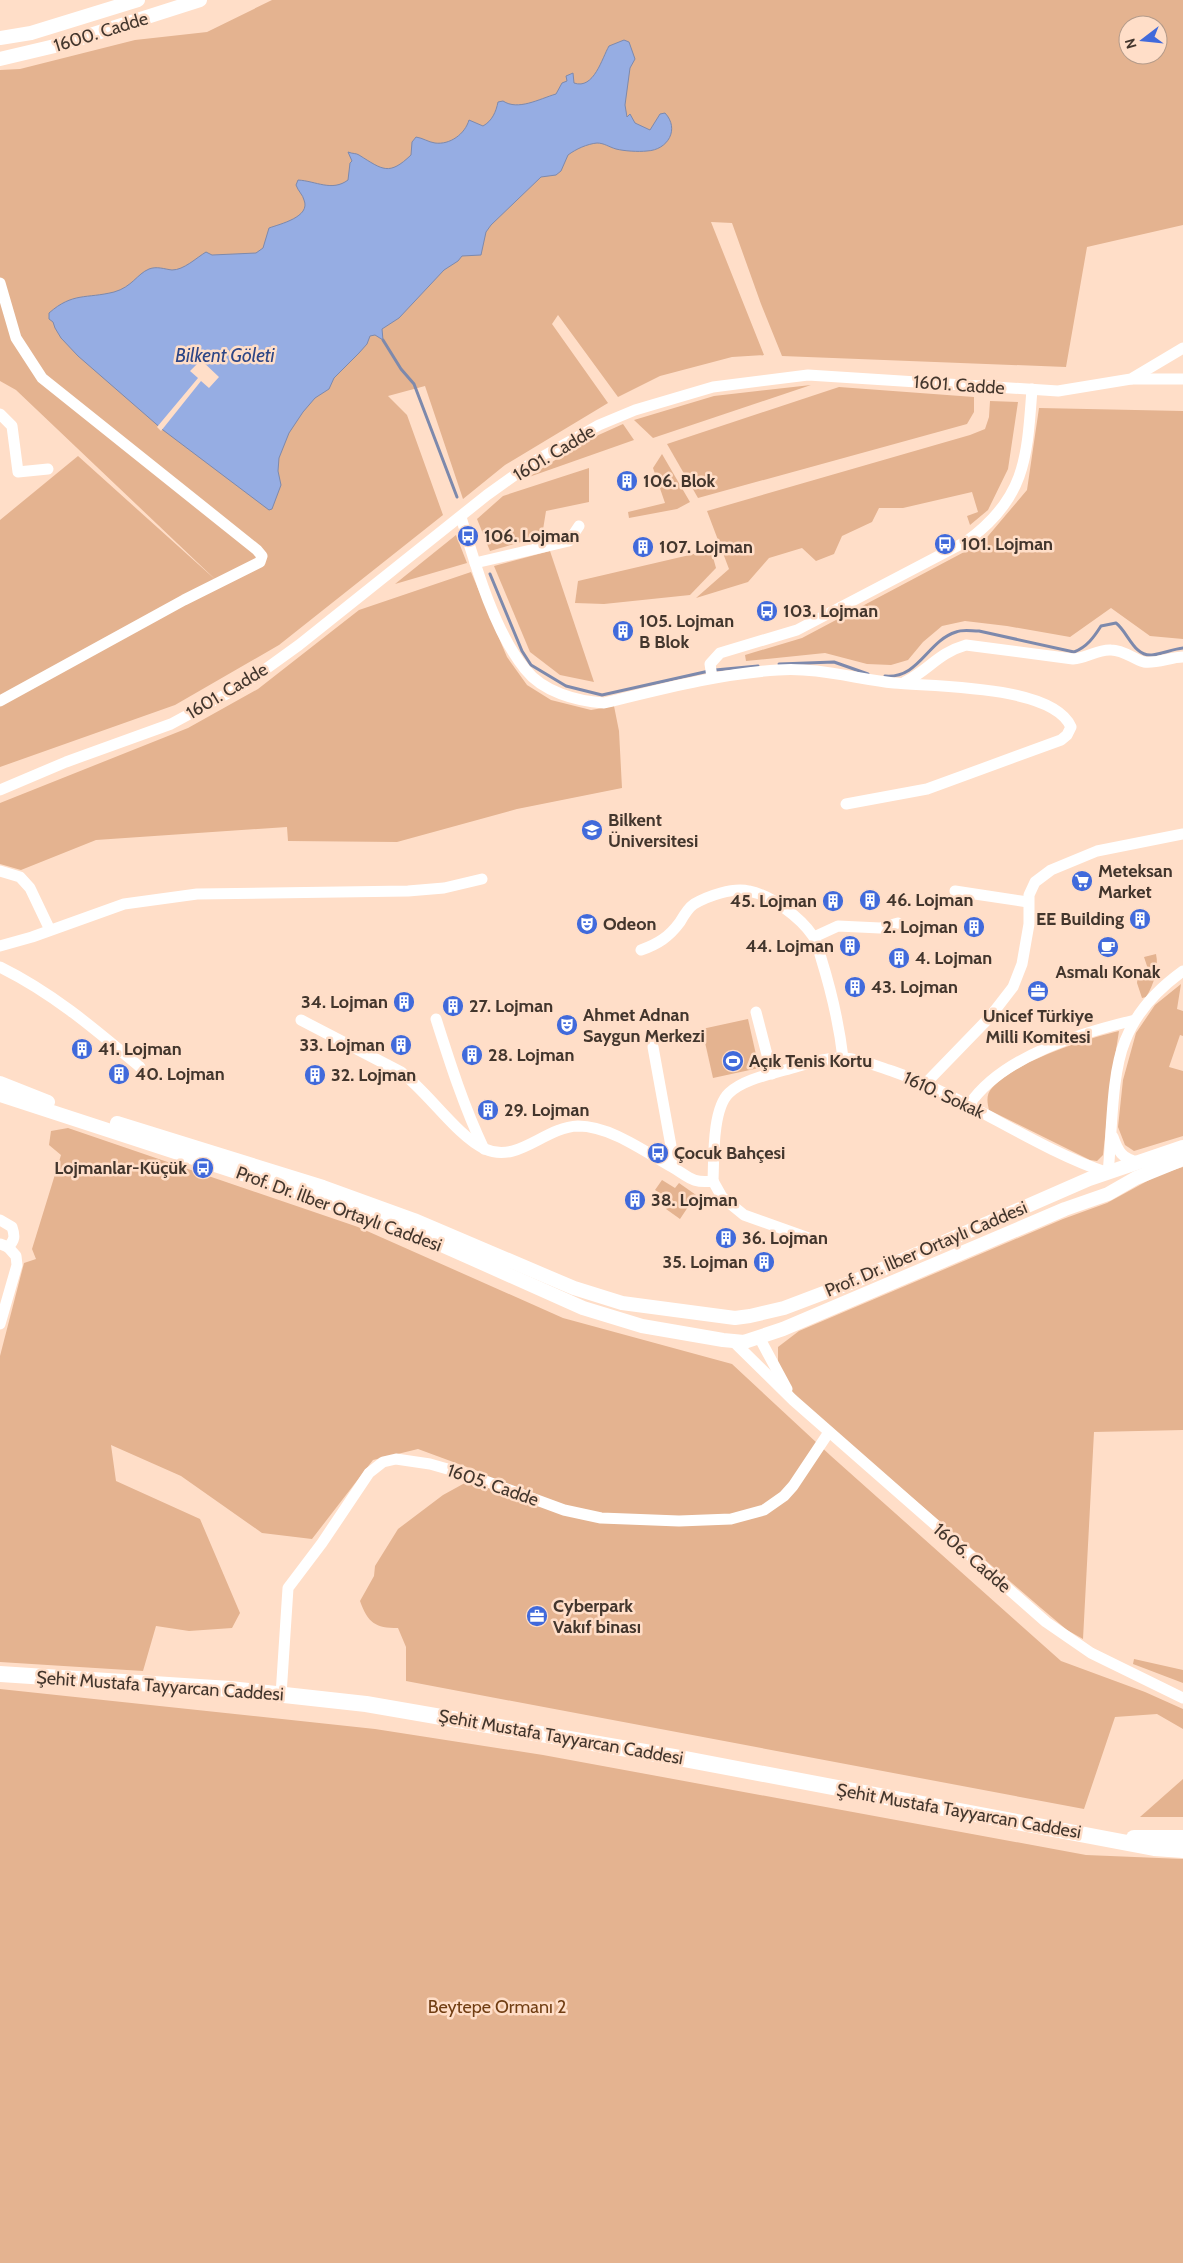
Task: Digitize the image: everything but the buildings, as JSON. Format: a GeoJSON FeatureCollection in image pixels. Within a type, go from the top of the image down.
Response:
{"type":"FeatureCollection","features":[{"type":"Feature","properties":{"kind":"main road","name":"Şehit Mustafa Tayyarcan Caddesi"},"geometry":{"type":"LineString","coordinates":[[0,1674],[230,1689],[366,1704],[449,1717],[1154,1848],[1183,1850]]}},
{"type":"Feature","properties":{"kind":"main road","name":"Şehit Mustafa Tayyarcan Caddesi"},"geometry":{"type":"LineString","coordinates":[[1117,1840],[1152,1836],[1183,1838]]}},
{"type":"Feature","properties":{"kind":"street","name":"1600. Cadde"},"geometry":{"type":"LineString","coordinates":[[4,38],[31,33],[138,0]]}},
{"type":"Feature","properties":{"kind":"street","name":"1600. Cadde"},"geometry":{"type":"LineString","coordinates":[[6,58],[122,26],[200,0]]}},
{"type":"Feature","properties":{"kind":"street"},"geometry":{"type":"LineString","coordinates":[[116,6],[122,26]]}},
{"type":"Feature","properties":{"kind":"street"},"geometry":{"type":"LineString","coordinates":[[4,38],[6,58]]}},
{"type":"Feature","properties":{"kind":"street"},"geometry":{"type":"LineString","coordinates":[[0,283],[16,338],[42,378],[262,556],[260,562],[184,600],[0,700]]}},
{"type":"Feature","properties":{"kind":"street","name":"1601. Cadde"},"geometry":{"type":"LineString","coordinates":[[0,790],[66,762],[171,724],[246,684],[299,645],[461,517],[486,495],[533,462],[600,425],[636,410],[713,387],[808,375],[1058,391],[1131,379],[1183,348]]}},
{"type":"Feature","properties":{"kind":"street"},"geometry":{"type":"LineString","coordinates":[[1160,378],[1183,370]]}},
{"type":"Feature","properties":{"kind":"street"},"geometry":{"type":"LineString","coordinates":[[1131,379],[1183,378]]}},
{"type":"Feature","properties":{"kind":"street"},"geometry":{"type":"LineString","coordinates":[[711,672],[720,653],[797,630],[967,541],[979,532],[1004,508],[1021,477],[1028,436],[1032,389]]}},
{"type":"Feature","properties":{"kind":"street"},"geometry":{"type":"LineString","coordinates":[[0,414],[12,426],[18,472],[48,469]]}},
{"type":"Feature","properties":{"kind":"street"},"geometry":{"type":"LineString","coordinates":[[461,517],[475,563],[507,643],[525,670],[546,687],[586,702],[604,702],[711,672],[821,671],[903,683],[963,686],[1029,698],[1060,712],[1067,717],[1071,727],[1067,735],[1061,740],[947,783],[927,789],[846,804]]}},
{"type":"Feature","properties":{"kind":"street"},"geometry":{"type":"LineString","coordinates":[[475,563],[569,541],[579,526]]}},
{"type":"Feature","properties":{"kind":"street"},"geometry":{"type":"LineString","coordinates":[[903,683],[916,677],[950,650],[966,645],[1074,659],[1110,650],[1122,652],[1145,662],[1183,657]]}},
{"type":"Feature","properties":{"kind":"street"},"geometry":{"type":"LineString","coordinates":[[926,1083],[989,1018],[1013,987],[1022,964],[1027,939],[1028,895],[1035,882],[1051,870],[1097,851],[1183,834]]}},
{"type":"Feature","properties":{"kind":"street"},"geometry":{"type":"LineString","coordinates":[[0,871],[20,877],[30,888],[50,930]]}},
{"type":"Feature","properties":{"kind":"street"},"geometry":{"type":"LineString","coordinates":[[0,946],[124,904],[197,894],[408,891],[444,888],[482,879]]}},
{"type":"Feature","properties":{"kind":"street"},"geometry":{"type":"LineString","coordinates":[[641,950],[666,938],[695,904],[726,892],[749,890],[793,914],[814,937],[839,1027],[843,1058]]}},
{"type":"Feature","properties":{"kind":"street"},"geometry":{"type":"LineString","coordinates":[[955,891],[1028,902]]}},
{"type":"Feature","properties":{"kind":"street"},"geometry":{"type":"LineString","coordinates":[[814,937],[838,926],[880,928],[898,923]]}},
{"type":"Feature","properties":{"kind":"street"},"geometry":{"type":"LineString","coordinates":[[0,967],[46,993],[88,1023],[140,1067]]}},
{"type":"Feature","properties":{"kind":"street"},"geometry":{"type":"LineString","coordinates":[[1097,1173],[1109,1158],[1120,1061],[1124,1042],[1136,1020],[1154,995],[1183,972]]}},
{"type":"Feature","properties":{"kind":"street"},"geometry":{"type":"LineString","coordinates":[[756,1012],[772,1074]]}},
{"type":"Feature","properties":{"kind":"street"},"geometry":{"type":"LineString","coordinates":[[301,1020],[401,1072],[416,1083],[471,1141],[484,1149],[496,1153],[507,1153],[520,1149],[563,1127],[581,1126],[616,1136],[675,1168],[690,1180],[701,1183],[713,1181],[722,1197],[744,1215],[814,1240]]}},
{"type":"Feature","properties":{"kind":"street"},"geometry":{"type":"LineString","coordinates":[[436,1020],[458,1087],[484,1149]]}},
{"type":"Feature","properties":{"kind":"street"},"geometry":{"type":"LineString","coordinates":[[969,1105],[991,1080],[1017,1063],[1078,1036],[1136,1020]]}},
{"type":"Feature","properties":{"kind":"street"},"geometry":{"type":"LineString","coordinates":[[653,1047],[675,1168]]}},
{"type":"Feature","properties":{"kind":"street","name":"1610. Sokak"},"geometry":{"type":"LineString","coordinates":[[713,1181],[720,1108],[728,1094],[743,1084],[772,1074],[824,1060],[843,1058],[858,1060],[926,1083],[1097,1173]]}},
{"type":"Feature","properties":{"kind":"street","name":"Prof. Dr. İlber Ortaylı Caddesi"},"geometry":{"type":"LineString","coordinates":[[0,1083],[50,1102],[332,1190],[414,1220],[574,1288],[622,1303],[735,1318],[784,1308],[850,1283],[1097,1173],[1183,1147]]}},
{"type":"Feature","properties":{"kind":"street","name":"Prof. Dr. İlber Ortaylı Caddesi"},"geometry":{"type":"LineString","coordinates":[[0,1095],[399,1226],[583,1308],[642,1326],[744,1342],[783,1329],[1064,1209],[1111,1192],[1136,1178],[1183,1159]]}},
{"type":"Feature","properties":{"kind":"street"},"geometry":{"type":"LineString","coordinates":[[1112,1134],[1121,1154],[1128,1160],[1138,1162]]}},
{"type":"Feature","properties":{"kind":"street"},"geometry":{"type":"LineString","coordinates":[[1109,1158],[1098,1167],[1096,1188],[1100,1193],[1111,1192]]}},
{"type":"Feature","properties":{"kind":"street"},"geometry":{"type":"LineString","coordinates":[[0,1220],[12,1227],[14,1241],[4,1246],[16,1256],[17,1264],[0,1324]]}},
{"type":"Feature","properties":{"kind":"street"},"geometry":{"type":"LineString","coordinates":[[750,1316],[759,1338]]}},
{"type":"Feature","properties":{"kind":"street"},"geometry":{"type":"LineString","coordinates":[[733,1341],[729,1334],[730,1325],[735,1318]]}},
{"type":"Feature","properties":{"kind":"street","name":"1606. Cadde"},"geometry":{"type":"LineString","coordinates":[[759,1338],[793,1400]]}},
{"type":"Feature","properties":{"kind":"street","name":"1606. Cadde"},"geometry":{"type":"LineString","coordinates":[[733,1341],[793,1400],[1046,1622],[1091,1653],[1169,1689],[1183,1698]]}},
{"type":"Feature","properties":{"kind":"street","name":"1605. Cadde"},"geometry":{"type":"LineString","coordinates":[[281,1695],[288,1588],[369,1473],[383,1462],[396,1459],[430,1464],[472,1476],[564,1510],[601,1518],[679,1521],[731,1519],[764,1510],[784,1496],[793,1486],[829,1432]]}},
{"type":"Feature","properties":{"kind":"street","name":"1606. Cadde"},"geometry":{"type":"LineString","coordinates":[[1169,1689],[1183,1690]]}},
{"type":"Feature","properties":{"kind":"green space"},"geometry":{"type":"Polygon","coordinates":[[[272,0],[1183,0],[1183,225],[1087,247],[1066,367],[782,356],[732,223],[711,222],[764,355],[732,357],[660,376],[618,397],[558,315],[552,324],[608,403],[505,465],[463,499],[425,386],[388,396],[407,415],[443,515],[279,645],[175,705],[0,767],[0,520],[78,456],[218,582],[16,390],[0,381],[0,70],[20,69],[135,40],[207,32],[272,0]]]}},
{"type":"Feature","properties":{"kind":"green space"},"geometry":{"type":"Polygon","coordinates":[[[811,385],[653,438],[634,420],[714,396],[811,385]]]}},
{"type":"Feature","properties":{"kind":"green space"},"geometry":{"type":"Polygon","coordinates":[[[839,387],[974,397],[974,412],[967,424],[698,498],[667,444],[839,387]]]}},
{"type":"Feature","properties":{"kind":"green space"},"geometry":{"type":"Polygon","coordinates":[[[990,401],[1018,402],[1008,469],[988,510],[970,525],[967,516],[978,512],[972,492],[903,508],[879,508],[872,522],[842,536],[834,554],[816,561],[802,548],[769,558],[748,582],[696,598],[729,569],[707,511],[970,435],[985,429],[989,417],[990,401]]]}},
{"type":"Feature","properties":{"kind":"green space"},"geometry":{"type":"Polygon","coordinates":[[[1039,408],[1183,411],[1183,639],[1150,636],[1111,608],[1070,637],[965,621],[942,626],[923,642],[908,660],[891,665],[867,664],[825,653],[746,661],[745,655],[802,638],[983,542],[1027,490],[1039,408]]]}},
{"type":"Feature","properties":{"kind":"green space"},"geometry":{"type":"Polygon","coordinates":[[[623,424],[634,440],[529,477],[583,442],[623,424]]]}},
{"type":"Feature","properties":{"kind":"green space"},"geometry":{"type":"Polygon","coordinates":[[[662,454],[690,502],[677,509],[629,518],[628,512],[665,503],[653,468],[662,454]]]}},
{"type":"Feature","properties":{"kind":"green space"},"geometry":{"type":"Polygon","coordinates":[[[589,468],[589,502],[546,511],[542,536],[490,551],[477,519],[503,496],[589,468]]]}},
{"type":"Feature","properties":{"kind":"green space"},"geometry":{"type":"Polygon","coordinates":[[[456,535],[467,563],[395,584],[456,535]]]}},
{"type":"Feature","properties":{"kind":"green space"},"geometry":{"type":"Polygon","coordinates":[[[711,550],[716,568],[690,595],[604,604],[575,603],[578,581],[711,550]]]}},
{"type":"Feature","properties":{"kind":"green space"},"geometry":{"type":"Polygon","coordinates":[[[550,551],[594,682],[560,675],[530,652],[494,566],[550,551]]]}},
{"type":"Feature","properties":{"kind":"green space"},"geometry":{"type":"Polygon","coordinates":[[[471,572],[507,657],[527,685],[551,700],[591,710],[614,706],[619,731],[622,788],[517,809],[397,842],[288,841],[287,827],[96,840],[21,870],[0,864],[0,803],[188,728],[258,689],[359,610],[471,572]]]}},
{"type":"Feature","properties":{"kind":"green space"},"geometry":{"type":"Polygon","coordinates":[[[1156,954],[1157,965],[1153,982],[1146,997],[1142,998],[1137,983],[1138,972],[1148,969],[1144,957],[1156,954]]]}},
{"type":"Feature","properties":{"kind":"green space"},"geometry":{"type":"Polygon","coordinates":[[[1181,984],[1177,1009],[1183,1011],[1183,1036],[1180,1035],[1169,1067],[1183,1071],[1183,1136],[1134,1151],[1125,1145],[1118,1127],[1123,1080],[1136,1033],[1155,1005],[1181,984]]]}},
{"type":"Feature","properties":{"kind":"green space"},"geometry":{"type":"Polygon","coordinates":[[[748,1019],[759,1068],[713,1078],[702,1029],[748,1019]]]}},
{"type":"Feature","properties":{"kind":"green space"},"geometry":{"type":"Polygon","coordinates":[[[1119,1031],[1103,1155],[1097,1161],[1090,1160],[989,1110],[988,1098],[990,1090],[1017,1069],[1070,1045],[1119,1031]]]}},
{"type":"Feature","properties":{"kind":"green space"},"geometry":{"type":"Polygon","coordinates":[[[68,1128],[358,1227],[563,1318],[732,1364],[831,1456],[1061,1661],[1145,1692],[1183,1709],[1183,1729],[1157,1714],[1115,1717],[1084,1809],[406,1681],[406,1647],[398,1628],[383,1627],[373,1623],[360,1601],[374,1576],[375,1566],[398,1529],[443,1495],[483,1473],[418,1449],[373,1460],[312,1539],[262,1533],[181,1476],[111,1445],[116,1481],[200,1519],[240,1613],[232,1628],[189,1631],[156,1626],[143,1671],[0,1662],[0,1356],[24,1263],[36,1259],[32,1249],[61,1155],[49,1145],[51,1131],[68,1128]]]}},
{"type":"Feature","properties":{"kind":"green space"},"geometry":{"type":"Polygon","coordinates":[[[1183,1167],[1183,1430],[1094,1432],[1083,1639],[1067,1630],[796,1398],[778,1366],[778,1347],[799,1331],[1063,1219],[1107,1203],[1160,1174],[1183,1167]]]}},
{"type":"Feature","properties":{"kind":"green space"},"geometry":{"type":"Polygon","coordinates":[[[662,1180],[675,1188],[679,1183],[696,1195],[680,1219],[666,1209],[672,1201],[655,1190],[662,1180]]]}},
{"type":"Feature","properties":{"kind":"green space"},"geometry":{"type":"Polygon","coordinates":[[[1134,1659],[1183,1670],[1183,1683],[1133,1664],[1134,1659]]]}},
{"type":"Feature","properties":{"kind":"green space","name":"Beytepe Ormanı 2"},"geometry":{"type":"Polygon","coordinates":[[[0,1689],[375,1729],[543,1755],[1086,1855],[1183,1859],[1183,2263],[0,2263],[0,1689]]]}},
{"type":"Feature","properties":{"kind":"green space"},"geometry":{"type":"Polygon","coordinates":[[[1183,1779],[1183,1817],[1140,1817],[1183,1779]]]}},
{"type":"Feature","properties":{"kind":"water","name":"Bilkent Göleti"},"geometry":{"type":"Polygon","coordinates":[[[624,40],[629,42],[635,59],[630,68],[625,105],[627,117],[630,114],[635,123],[650,130],[660,114],[665,113],[671,126],[670,138],[661,147],[654,150],[619,150],[597,143],[571,153],[568,155],[561,171],[556,175],[541,177],[491,225],[486,232],[481,255],[462,256],[444,270],[399,318],[382,329],[383,340],[375,335],[370,336],[367,344],[334,378],[329,389],[315,398],[289,433],[279,458],[278,471],[281,485],[272,509],[269,510],[163,430],[78,356],[61,338],[53,322],[49,319],[49,313],[65,302],[80,297],[120,290],[152,268],[176,269],[185,266],[206,252],[212,255],[256,253],[263,248],[269,228],[293,219],[303,211],[305,206],[303,196],[296,185],[298,180],[330,186],[348,180],[350,163],[352,161],[348,152],[358,154],[380,167],[391,168],[397,166],[411,155],[412,142],[416,137],[435,143],[446,142],[456,138],[464,130],[469,120],[483,126],[489,122],[498,102],[503,101],[515,105],[536,101],[556,94],[562,83],[567,81],[566,76],[573,73],[574,83],[581,84],[587,82],[596,72],[609,46],[624,40]]]}},
{"type":"Feature","properties":{"kind":"pier"},"geometry":{"type":"Polygon","coordinates":[[[201,360],[219,377],[209,388],[201,381],[161,431],[157,427],[198,378],[190,371],[201,360]]]}},
{"type":"Feature","properties":{"kind":"waterway"},"geometry":{"type":"LineString","coordinates":[[383,340],[401,369],[414,384],[457,497]]}},
{"type":"Feature","properties":{"kind":"waterway"},"geometry":{"type":"LineString","coordinates":[[490,574],[522,651],[531,665],[566,686],[602,695],[709,671]]}},
{"type":"Feature","properties":{"kind":"waterway"},"geometry":{"type":"LineString","coordinates":[[885,676],[906,672],[915,666],[937,643],[961,631],[979,631],[1074,652],[1093,638],[1101,626],[1116,623],[1136,648],[1146,655],[1183,648]]}},
{"type":"Feature","properties":{"kind":"waterway"},"geometry":{"type":"LineString","coordinates":[[779,664],[834,662],[868,674]]}},
{"type":"Feature","properties":{"kind":"waterway"},"geometry":{"type":"LineString","coordinates":[[715,670],[758,666]]}},
{"type":"Feature","properties":{"kind":"place","name":"106. Blok"},"geometry":{"type":"Point","coordinates":[627,481]}},
{"type":"Feature","properties":{"kind":"place","name":"106. Lojman"},"geometry":{"type":"Point","coordinates":[468,536]}},
{"type":"Feature","properties":{"kind":"place","name":"101. Lojman"},"geometry":{"type":"Point","coordinates":[945,544]}},
{"type":"Feature","properties":{"kind":"place","name":"107. Lojman"},"geometry":{"type":"Point","coordinates":[643,547]}},
{"type":"Feature","properties":{"kind":"place","name":"103. Lojman"},"geometry":{"type":"Point","coordinates":[767,611]}},
{"type":"Feature","properties":{"kind":"place","name":"105. Lojman B Blok"},"geometry":{"type":"Point","coordinates":[623,631]}},
{"type":"Feature","properties":{"kind":"place","name":"Bilkent Üniversitesi"},"geometry":{"type":"Point","coordinates":[592,830]}},
{"type":"Feature","properties":{"kind":"place","name":"Meteksan Market"},"geometry":{"type":"Point","coordinates":[1082,881]}},
{"type":"Feature","properties":{"kind":"place","name":"46. Lojman"},"geometry":{"type":"Point","coordinates":[870,900]}},
{"type":"Feature","properties":{"kind":"place","name":"45. Lojman"},"geometry":{"type":"Point","coordinates":[833,901]}},
{"type":"Feature","properties":{"kind":"place","name":"EE Building"},"geometry":{"type":"Point","coordinates":[1140,919]}},
{"type":"Feature","properties":{"kind":"place","name":"Odeon"},"geometry":{"type":"Point","coordinates":[587,924]}},
{"type":"Feature","properties":{"kind":"place","name":"2. Lojman"},"geometry":{"type":"Point","coordinates":[974,927]}},
{"type":"Feature","properties":{"kind":"place","name":"44. Lojman"},"geometry":{"type":"Point","coordinates":[850,946]}},
{"type":"Feature","properties":{"kind":"place","name":"Asmalı Konak"},"geometry":{"type":"Point","coordinates":[1108,947]}},
{"type":"Feature","properties":{"kind":"place","name":"4. Lojman"},"geometry":{"type":"Point","coordinates":[899,958]}},
{"type":"Feature","properties":{"kind":"place","name":"43. Lojman"},"geometry":{"type":"Point","coordinates":[855,987]}},
{"type":"Feature","properties":{"kind":"place","name":"Unicef Türkiye Milli Komitesi"},"geometry":{"type":"Point","coordinates":[1038,991]}},
{"type":"Feature","properties":{"kind":"place","name":"34. Lojman"},"geometry":{"type":"Point","coordinates":[404,1002]}},
{"type":"Feature","properties":{"kind":"place","name":"27. Lojman"},"geometry":{"type":"Point","coordinates":[453,1006]}},
{"type":"Feature","properties":{"kind":"place","name":"Ahmet Adnan Saygun Merkezi"},"geometry":{"type":"Point","coordinates":[567,1025]}},
{"type":"Feature","properties":{"kind":"place","name":"33. Lojman"},"geometry":{"type":"Point","coordinates":[401,1045]}},
{"type":"Feature","properties":{"kind":"place","name":"41. Lojman"},"geometry":{"type":"Point","coordinates":[82,1049]}},
{"type":"Feature","properties":{"kind":"place","name":"28. Lojman"},"geometry":{"type":"Point","coordinates":[472,1055]}},
{"type":"Feature","properties":{"kind":"place","name":"Açık Tenis Kortu"},"geometry":{"type":"Point","coordinates":[733,1061]}},
{"type":"Feature","properties":{"kind":"place","name":"40. Lojman"},"geometry":{"type":"Point","coordinates":[119,1074]}},
{"type":"Feature","properties":{"kind":"place","name":"32. Lojman"},"geometry":{"type":"Point","coordinates":[315,1075]}},
{"type":"Feature","properties":{"kind":"place","name":"29. Lojman"},"geometry":{"type":"Point","coordinates":[488,1110]}},
{"type":"Feature","properties":{"kind":"place","name":"Çocuk Bahçesi"},"geometry":{"type":"Point","coordinates":[658,1153]}},
{"type":"Feature","properties":{"kind":"place","name":"Lojmanlar-Küçük"},"geometry":{"type":"Point","coordinates":[203,1168]}},
{"type":"Feature","properties":{"kind":"place","name":"38. Lojman"},"geometry":{"type":"Point","coordinates":[635,1200]}},
{"type":"Feature","properties":{"kind":"place","name":"36. Lojman"},"geometry":{"type":"Point","coordinates":[726,1238]}},
{"type":"Feature","properties":{"kind":"place","name":"35. Lojman"},"geometry":{"type":"Point","coordinates":[764,1262]}},
{"type":"Feature","properties":{"kind":"place","name":"Cyberpark Vakıf binası"},"geometry":{"type":"Point","coordinates":[537,1616]}}]}
